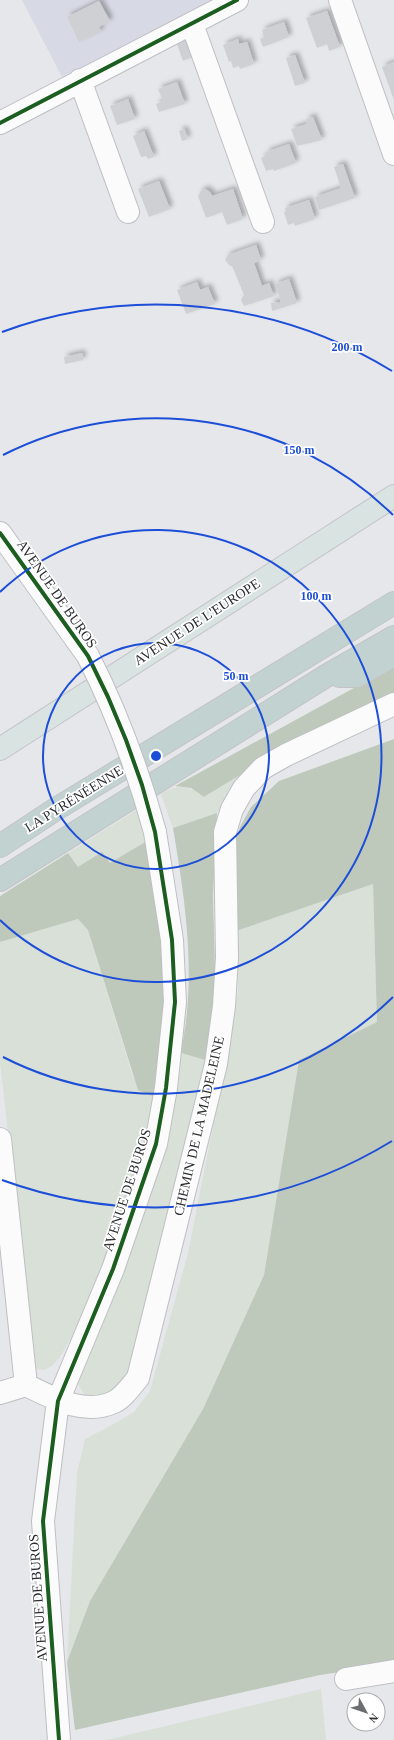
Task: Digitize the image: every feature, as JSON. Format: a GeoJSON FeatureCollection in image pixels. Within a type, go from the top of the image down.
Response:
{"type":"FeatureCollection","features":[{"type":"Feature","properties":{"kind":"highway","name":"LA PYRÉNÉENNE"},"geometry":{"type":"LineString","coordinates":[[0,846],[56,809],[394,603]]}},
{"type":"Feature","properties":{"kind":"highway","name":"LA PYRÉNÉENNE"},"geometry":{"type":"LineString","coordinates":[[0,880],[326,676],[394,636]]}},
{"type":"Feature","properties":{"kind":"highway"},"geometry":{"type":"LineString","coordinates":[[326,676],[357,676],[394,655]]}},
{"type":"Feature","properties":{"kind":"main road","name":"AVENUE DE L'EUROPE"},"geometry":{"type":"LineString","coordinates":[[0,749],[394,496]]}},
{"type":"Feature","properties":{"kind":"street"},"geometry":{"type":"LineString","coordinates":[[0,123],[80,80],[237,0]]}},
{"type":"Feature","properties":{"kind":"street"},"geometry":{"type":"LineString","coordinates":[[340,0],[394,154]]}},
{"type":"Feature","properties":{"kind":"street"},"geometry":{"type":"LineString","coordinates":[[192,24],[263,222]]}},
{"type":"Feature","properties":{"kind":"street"},"geometry":{"type":"LineString","coordinates":[[80,80],[128,212]]}},
{"type":"Feature","properties":{"kind":"street","name":"AVENUE DE BUROS"},"geometry":{"type":"LineString","coordinates":[[0,533],[88,656],[108,697],[126,740],[155,832],[172,940],[174,1002],[166,1088],[156,1144],[112,1269],[58,1401],[43,1521],[59,1740]]}},
{"type":"Feature","properties":{"kind":"street","name":"CHEMIN DE LA MADELEINE"},"geometry":{"type":"LineString","coordinates":[[26,1385],[58,1401],[91,1407],[115,1402],[138,1378],[216,1064],[224,1006],[227,957],[225,832],[232,809],[244,788],[263,768],[286,755],[394,704]]}},
{"type":"Feature","properties":{"kind":"street"},"geometry":{"type":"LineString","coordinates":[[0,1139],[26,1385],[0,1393]]}},
{"type":"Feature","properties":{"kind":"street"},"geometry":{"type":"LineString","coordinates":[[346,1679],[394,1671]]}},
{"type":"Feature","properties":{"kind":"shaded area"},"geometry":{"type":"Polygon","coordinates":[[[22,0],[216,0],[62,77],[22,0]]]}},
{"type":"Feature","properties":{"kind":"shaded area"},"geometry":{"type":"Polygon","coordinates":[[[245,772],[217,813],[173,828],[161,794],[173,788],[183,787],[193,790],[205,797],[245,772]]]}},
{"type":"Feature","properties":{"kind":"shaded area"},"geometry":{"type":"Polygon","coordinates":[[[138,809],[147,841],[110,864],[78,867],[68,853],[138,809]]]}},
{"type":"Feature","properties":{"kind":"shaded area"},"geometry":{"type":"Polygon","coordinates":[[[373,884],[377,1022],[299,1060],[264,1275],[203,1409],[90,1601],[67,1662],[77,1473],[85,1439],[134,1412],[150,1391],[188,1253],[227,1055],[238,992],[236,931],[373,884]]]}},
{"type":"Feature","properties":{"kind":"shaded area"},"geometry":{"type":"Polygon","coordinates":[[[78,919],[88,930],[133,1077],[155,1097],[147,1142],[130,1201],[83,1317],[60,1357],[52,1366],[44,1370],[35,1369],[0,1062],[0,942],[78,919]]]}},
{"type":"Feature","properties":{"kind":"shaded area"},"geometry":{"type":"Polygon","coordinates":[[[181,1053],[209,1061],[132,1377],[108,1397],[85,1396],[77,1382],[145,1212],[173,1114],[181,1053]]]}},
{"type":"Feature","properties":{"kind":"shaded area"},"geometry":{"type":"Polygon","coordinates":[[[321,1689],[326,1740],[107,1740],[321,1689]]]}},
{"type":"Feature","properties":{"kind":"green space"},"geometry":{"type":"Polygon","coordinates":[[[394,666],[394,694],[245,772],[204,797],[191,788],[175,786],[394,666]]]}},
{"type":"Feature","properties":{"kind":"green space"},"geometry":{"type":"Polygon","coordinates":[[[394,739],[394,1664],[320,1675],[75,1730],[67,1662],[90,1601],[203,1409],[264,1275],[299,1060],[377,1022],[373,884],[236,931],[232,854],[240,827],[251,807],[279,781],[394,739]]]}},
{"type":"Feature","properties":{"kind":"green space"},"geometry":{"type":"Polygon","coordinates":[[[217,813],[213,895],[216,1009],[209,1061],[181,1053],[187,1016],[189,965],[186,919],[173,828],[217,813]]]}},
{"type":"Feature","properties":{"kind":"green space"},"geometry":{"type":"Polygon","coordinates":[[[147,841],[166,967],[165,1013],[155,1097],[138,1090],[88,930],[78,919],[0,942],[0,896],[68,853],[78,867],[102,852],[110,863],[147,841]]]}},
{"type":"Feature","properties":{"kind":"building"},"geometry":{"type":"Polygon","coordinates":[[[99,1],[110,21],[99,27],[101,31],[79,42],[67,17],[99,1]]]}},
{"type":"Feature","properties":{"kind":"building"},"geometry":{"type":"Polygon","coordinates":[[[327,11],[340,47],[329,51],[327,44],[317,48],[306,18],[327,11]]]}},
{"type":"Feature","properties":{"kind":"building"},"geometry":{"type":"Polygon","coordinates":[[[284,22],[289,37],[263,47],[260,39],[264,37],[262,30],[284,22]]]}},
{"type":"Feature","properties":{"kind":"building"},"geometry":{"type":"Polygon","coordinates":[[[191,37],[197,55],[183,61],[177,44],[191,37]]]}},
{"type":"Feature","properties":{"kind":"building"},"geometry":{"type":"Polygon","coordinates":[[[238,39],[239,44],[247,42],[254,64],[240,69],[239,66],[233,68],[231,61],[229,62],[223,45],[238,39]]]}},
{"type":"Feature","properties":{"kind":"building"},"geometry":{"type":"Polygon","coordinates":[[[295,55],[305,83],[295,86],[286,58],[295,55]]]}},
{"type":"Feature","properties":{"kind":"building"},"geometry":{"type":"Polygon","coordinates":[[[394,62],[394,100],[382,67],[394,62]]]}},
{"type":"Feature","properties":{"kind":"building"},"geometry":{"type":"Polygon","coordinates":[[[177,82],[185,104],[159,112],[156,104],[163,101],[158,89],[177,82]]]}},
{"type":"Feature","properties":{"kind":"building"},"geometry":{"type":"Polygon","coordinates":[[[128,99],[135,119],[117,125],[110,106],[128,99]]]}},
{"type":"Feature","properties":{"kind":"building"},"geometry":{"type":"Polygon","coordinates":[[[313,117],[322,140],[297,146],[291,129],[307,124],[306,119],[313,117]]]}},
{"type":"Feature","properties":{"kind":"building"},"geometry":{"type":"Polygon","coordinates":[[[184,129],[188,139],[182,141],[179,131],[184,129]]]}},
{"type":"Feature","properties":{"kind":"building"},"geometry":{"type":"Polygon","coordinates":[[[144,131],[154,157],[148,159],[146,156],[141,157],[133,136],[144,131]]]}},
{"type":"Feature","properties":{"kind":"building"},"geometry":{"type":"Polygon","coordinates":[[[289,144],[296,163],[274,171],[273,169],[266,171],[261,158],[267,155],[266,152],[289,144]]]}},
{"type":"Feature","properties":{"kind":"building"},"geometry":{"type":"Polygon","coordinates":[[[343,164],[355,198],[319,210],[315,197],[341,188],[334,167],[343,164]]]}},
{"type":"Feature","properties":{"kind":"building"},"geometry":{"type":"Polygon","coordinates":[[[159,181],[170,209],[149,217],[138,189],[159,181]]]}},
{"type":"Feature","properties":{"kind":"building"},"geometry":{"type":"Polygon","coordinates":[[[205,189],[210,192],[212,196],[233,189],[243,219],[227,225],[222,212],[206,218],[198,196],[201,191],[205,189]]]}},
{"type":"Feature","properties":{"kind":"building"},"geometry":{"type":"Polygon","coordinates":[[[309,200],[315,219],[295,226],[294,223],[288,225],[284,212],[286,211],[285,208],[309,200]]]}},
{"type":"Feature","properties":{"kind":"building"},"geometry":{"type":"Polygon","coordinates":[[[256,245],[261,260],[254,263],[262,286],[269,283],[274,296],[244,306],[241,300],[244,295],[232,266],[230,266],[225,260],[228,255],[256,245]]]}},
{"type":"Feature","properties":{"kind":"building"},"geometry":{"type":"Polygon","coordinates":[[[289,279],[297,303],[272,311],[271,303],[281,302],[275,284],[289,279]]]}},
{"type":"Feature","properties":{"kind":"building"},"geometry":{"type":"Polygon","coordinates":[[[197,282],[200,290],[208,287],[215,304],[186,314],[177,290],[197,282]]]}},
{"type":"Feature","properties":{"kind":"building"},"geometry":{"type":"Polygon","coordinates":[[[82,353],[83,360],[65,364],[64,357],[82,353]]]}},
{"type":"Feature","properties":{"kind":"cycle path"},"geometry":{"type":"LineString","coordinates":[[0,123],[237,0]]}},
{"type":"Feature","properties":{"kind":"cycle path"},"geometry":{"type":"LineString","coordinates":[[0,533],[88,656],[108,697],[126,740],[142,785],[155,832],[172,940],[175,1002],[166,1088],[156,1144],[113,1269],[58,1401],[43,1521],[59,1740]]}}]}
